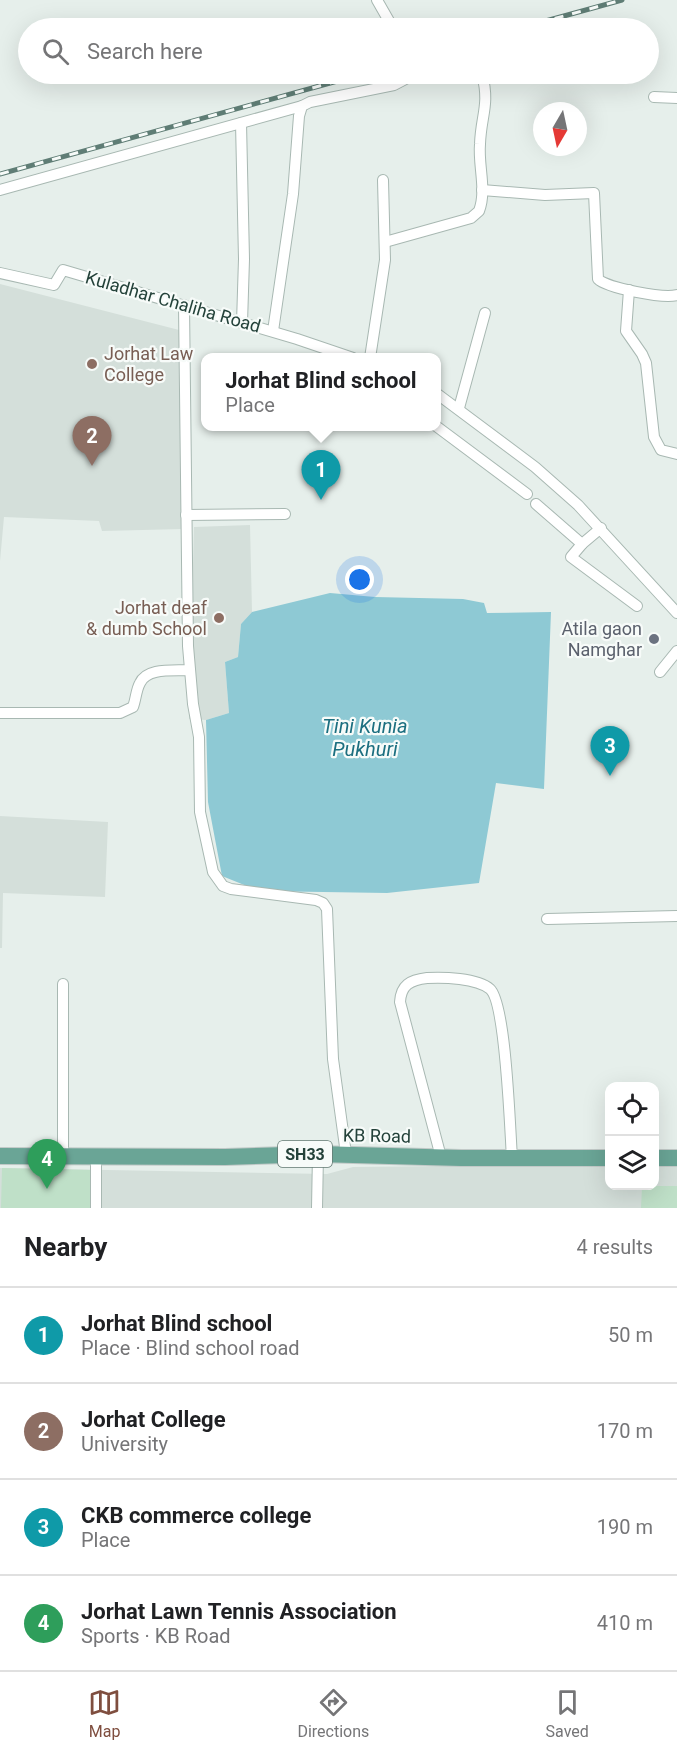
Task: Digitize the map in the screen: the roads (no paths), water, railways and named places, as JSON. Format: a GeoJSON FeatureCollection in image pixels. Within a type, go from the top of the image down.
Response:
{"type":"FeatureCollection","features":[{"type":"Feature","properties":{"kind":"main road","name":"KB Road"},"geometry":{"type":"LineString","coordinates":[[0,1156],[225,1157],[318,1154],[605,1158]]}},
{"type":"Feature","properties":{"kind":"main road"},"geometry":{"type":"LineString","coordinates":[[659,1158],[677,1158]]}},
{"type":"Feature","properties":{"kind":"street"},"geometry":{"type":"LineString","coordinates":[[377,0],[387,18]]}},
{"type":"Feature","properties":{"kind":"street"},"geometry":{"type":"LineString","coordinates":[[0,190],[310,102],[396,84]]}},
{"type":"Feature","properties":{"kind":"street"},"geometry":{"type":"LineString","coordinates":[[385,242],[471,218],[479,211],[482,190],[480,146],[487,96],[484,84]]}},
{"type":"Feature","properties":{"kind":"street"},"geometry":{"type":"LineString","coordinates":[[654,97],[677,98]]}},
{"type":"Feature","properties":{"kind":"street"},"geometry":{"type":"LineString","coordinates":[[273,332],[289,228],[299,116],[302,106]]}},
{"type":"Feature","properties":{"kind":"street"},"geometry":{"type":"LineString","coordinates":[[241,123],[244,259],[242,322]]}},
{"type":"Feature","properties":{"kind":"street"},"geometry":{"type":"LineString","coordinates":[[371,353],[382,283],[385,242],[383,180]]}},
{"type":"Feature","properties":{"kind":"street"},"geometry":{"type":"LineString","coordinates":[[482,190],[545,195],[594,193],[596,276],[601,283],[665,296],[677,295]]}},
{"type":"Feature","properties":{"kind":"street","name":"Kuladhar Chaliha Road"},"geometry":{"type":"LineString","coordinates":[[0,273],[54,285],[63,270],[340,353]]}},
{"type":"Feature","properties":{"kind":"street"},"geometry":{"type":"LineString","coordinates":[[629,290],[626,331],[646,363],[654,437],[661,450],[677,454]]}},
{"type":"Feature","properties":{"kind":"street"},"geometry":{"type":"LineString","coordinates":[[184,305],[189,670],[199,736],[200,812],[213,872],[223,886],[316,900],[323,903],[327,909],[333,1059],[346,1155]]}},
{"type":"Feature","properties":{"kind":"street"},"geometry":{"type":"LineString","coordinates":[[459,408],[484,313]]}},
{"type":"Feature","properties":{"kind":"street"},"geometry":{"type":"LineString","coordinates":[[441,396],[559,487],[601,528],[677,613]]}},
{"type":"Feature","properties":{"kind":"street"},"geometry":{"type":"LineString","coordinates":[[441,430],[527,494]]}},
{"type":"Feature","properties":{"kind":"street"},"geometry":{"type":"LineString","coordinates":[[536,504],[582,544]]}},
{"type":"Feature","properties":{"kind":"street"},"geometry":{"type":"LineString","coordinates":[[186,515],[285,514]]}},
{"type":"Feature","properties":{"kind":"street"},"geometry":{"type":"LineString","coordinates":[[601,528],[571,557],[637,606]]}},
{"type":"Feature","properties":{"kind":"street"},"geometry":{"type":"LineString","coordinates":[[660,672],[677,651]]}},
{"type":"Feature","properties":{"kind":"street"},"geometry":{"type":"LineString","coordinates":[[0,713],[120,713],[133,706],[140,682],[150,673],[189,670]]}},
{"type":"Feature","properties":{"kind":"street"},"geometry":{"type":"LineString","coordinates":[[547,919],[677,916]]}},
{"type":"Feature","properties":{"kind":"street"},"geometry":{"type":"LineString","coordinates":[[441,1157],[400,1002],[403,988],[408,982],[426,978],[478,983],[490,989],[496,998],[504,1047],[512,1158]]}},
{"type":"Feature","properties":{"kind":"street"},"geometry":{"type":"LineString","coordinates":[[63,984],[63,1156]]}},
{"type":"Feature","properties":{"kind":"street"},"geometry":{"type":"LineString","coordinates":[[317,1208],[318,1154]]}},
{"type":"Feature","properties":{"kind":"street"},"geometry":{"type":"LineString","coordinates":[[96,1157],[96,1208]]}},
{"type":"Feature","properties":{"kind":"water","name":"Tini Kunia Pukhuri"},"geometry":{"type":"Polygon","coordinates":[[[330,593],[375,597],[463,599],[484,603],[487,613],[551,612],[544,789],[496,783],[479,883],[387,893],[259,891],[222,876],[208,802],[206,720],[229,713],[225,662],[238,657],[241,624],[252,612],[330,593]]]}},
{"type":"Feature","properties":{"kind":"railway"},"geometry":{"type":"LineString","coordinates":[[556,18],[622,0]]}},
{"type":"Feature","properties":{"kind":"railway"},"geometry":{"type":"LineString","coordinates":[[0,174],[327,84]]}},
{"type":"Feature","properties":{"kind":"place","name":"Jorhat Law College"},"geometry":{"type":"Point","coordinates":[92,364]}},
{"type":"Feature","properties":{"kind":"place","name":"Jorhat College"},"geometry":{"type":"Point","coordinates":[92,466]}},
{"type":"Feature","properties":{"kind":"place","name":"Jorhat Blind school"},"geometry":{"type":"Point","coordinates":[321,500]}},
{"type":"Feature","properties":{"kind":"place","name":"Jorhat deaf & dumb School"},"geometry":{"type":"Point","coordinates":[219,618]}},
{"type":"Feature","properties":{"kind":"place","name":"Atila gaon Namghar"},"geometry":{"type":"Point","coordinates":[654,639]}},
{"type":"Feature","properties":{"kind":"place","name":"CKB commerce college"},"geometry":{"type":"Point","coordinates":[610,776]}},
{"type":"Feature","properties":{"kind":"place","name":"Jorhat Lawn Tennis Association"},"geometry":{"type":"Point","coordinates":[47,1189]}}]}
